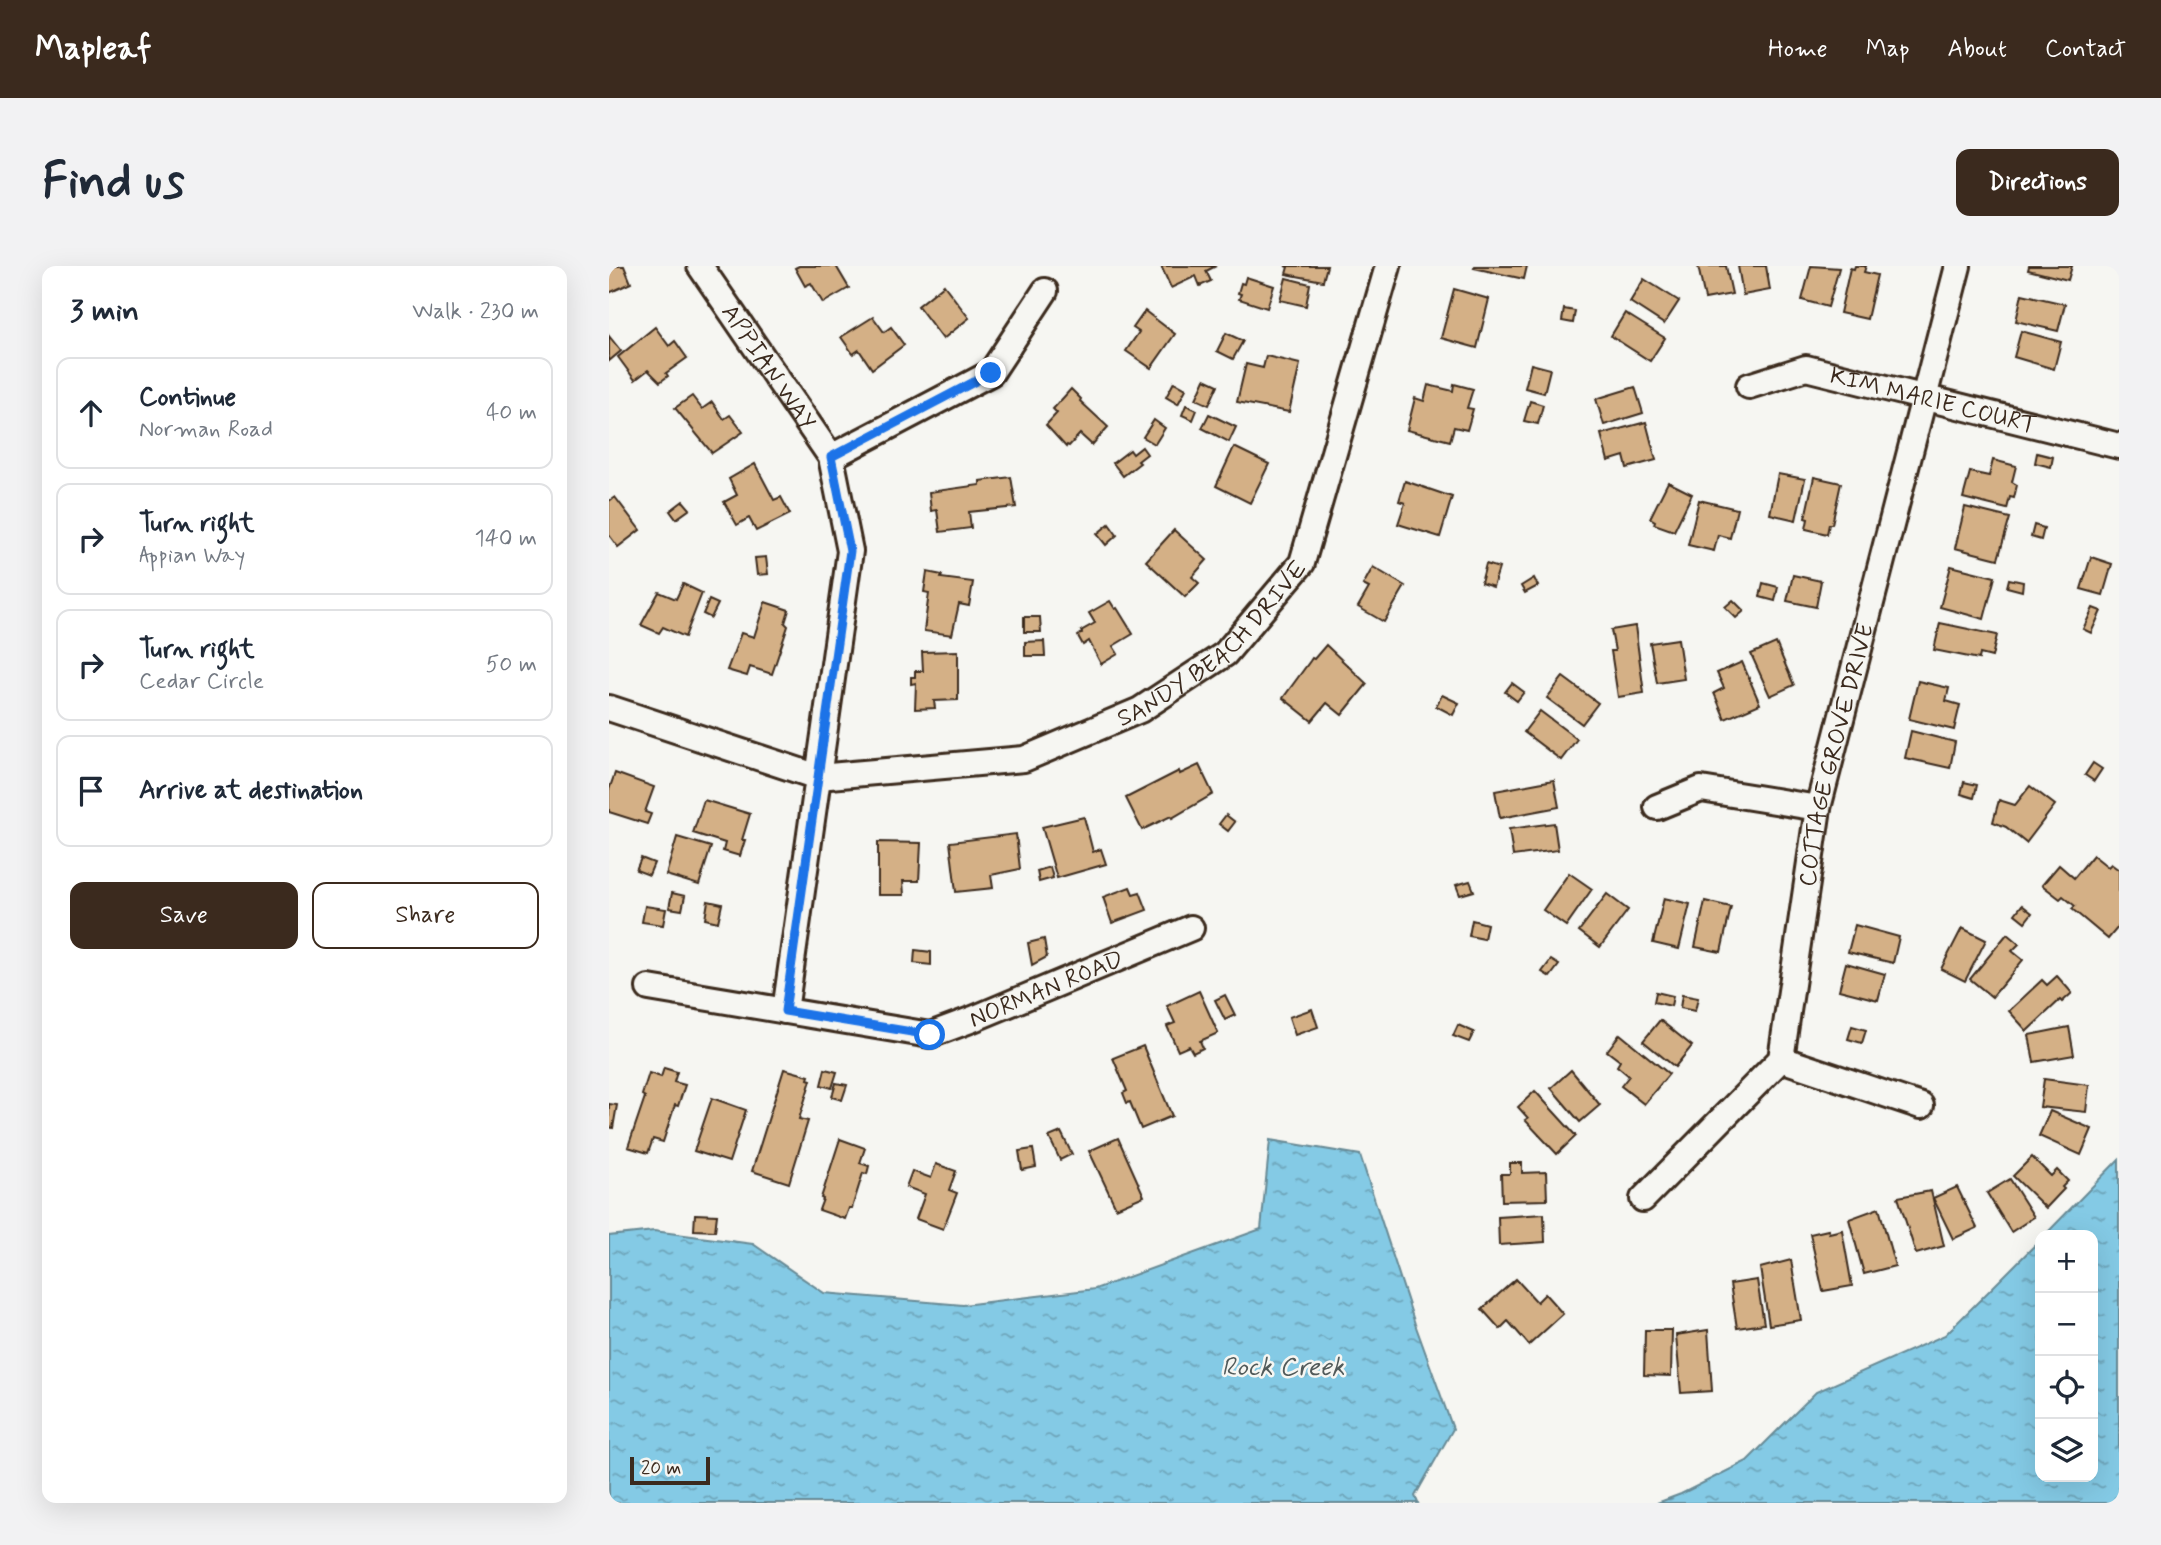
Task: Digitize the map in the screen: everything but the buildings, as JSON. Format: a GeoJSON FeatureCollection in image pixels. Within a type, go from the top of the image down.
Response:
{"type":"FeatureCollection","features":[{"type":"Feature","properties":{"kind":"street","name":"APPIAN WAY"},"geometry":{"type":"LineString","coordinates":[[699,266],[831,457],[850,551],[785,1011]]}},
{"type":"Feature","properties":{"kind":"street","name":"SANDY BEACH DRIVE"},"geometry":{"type":"LineString","coordinates":[[818,777],[1024,759],[1140,710],[1225,654],[1302,563],[1388,266]]}},
{"type":"Feature","properties":{"kind":"street","name":"COTTAGE GROVE DRIVE"},"geometry":{"type":"LineString","coordinates":[[1781,1059],[1818,808],[1958,266]]}},
{"type":"Feature","properties":{"kind":"street"},"geometry":{"type":"LineString","coordinates":[[831,457],[991,373],[1045,291]]}},
{"type":"Feature","properties":{"kind":"street","name":"KIM MARIE COURT"},"geometry":{"type":"LineString","coordinates":[[1749,386],[1805,368],[2119,446]]}},
{"type":"Feature","properties":{"kind":"street"},"geometry":{"type":"LineString","coordinates":[[609,708],[818,777]]}},
{"type":"Feature","properties":{"kind":"street"},"geometry":{"type":"LineString","coordinates":[[1657,807],[1701,789],[1818,808]]}},
{"type":"Feature","properties":{"kind":"street","name":"NORMAN ROAD"},"geometry":{"type":"LineString","coordinates":[[649,988],[930,1035],[1191,928]]}},
{"type":"Feature","properties":{"kind":"street"},"geometry":{"type":"LineString","coordinates":[[1643,1199],[1781,1059],[1921,1106]]}},
{"type":"Feature","properties":{"kind":"water","name":"Rock Creek"},"geometry":{"type":"Polygon","coordinates":[[[1270,1140],[1360,1155],[1415,1324],[1453,1429],[1415,1496],[1418,1503],[609,1503],[609,1236],[654,1231],[753,1244],[824,1293],[963,1305],[1095,1289],[1261,1229],[1270,1140]]]}},
{"type":"Feature","properties":{"kind":"water"},"geometry":{"type":"Polygon","coordinates":[[[2119,1159],[2119,1503],[1657,1503],[1747,1461],[1816,1392],[1945,1335],[2035,1245],[2035,1482],[2098,1482],[2098,1230],[2050,1230],[2119,1159]]]}},
{"type":"Feature","properties":{"kind":"route"},"geometry":{"type":"LineString","coordinates":[[930,1035],[785,1011],[850,551],[831,457],[991,373]]}}]}
